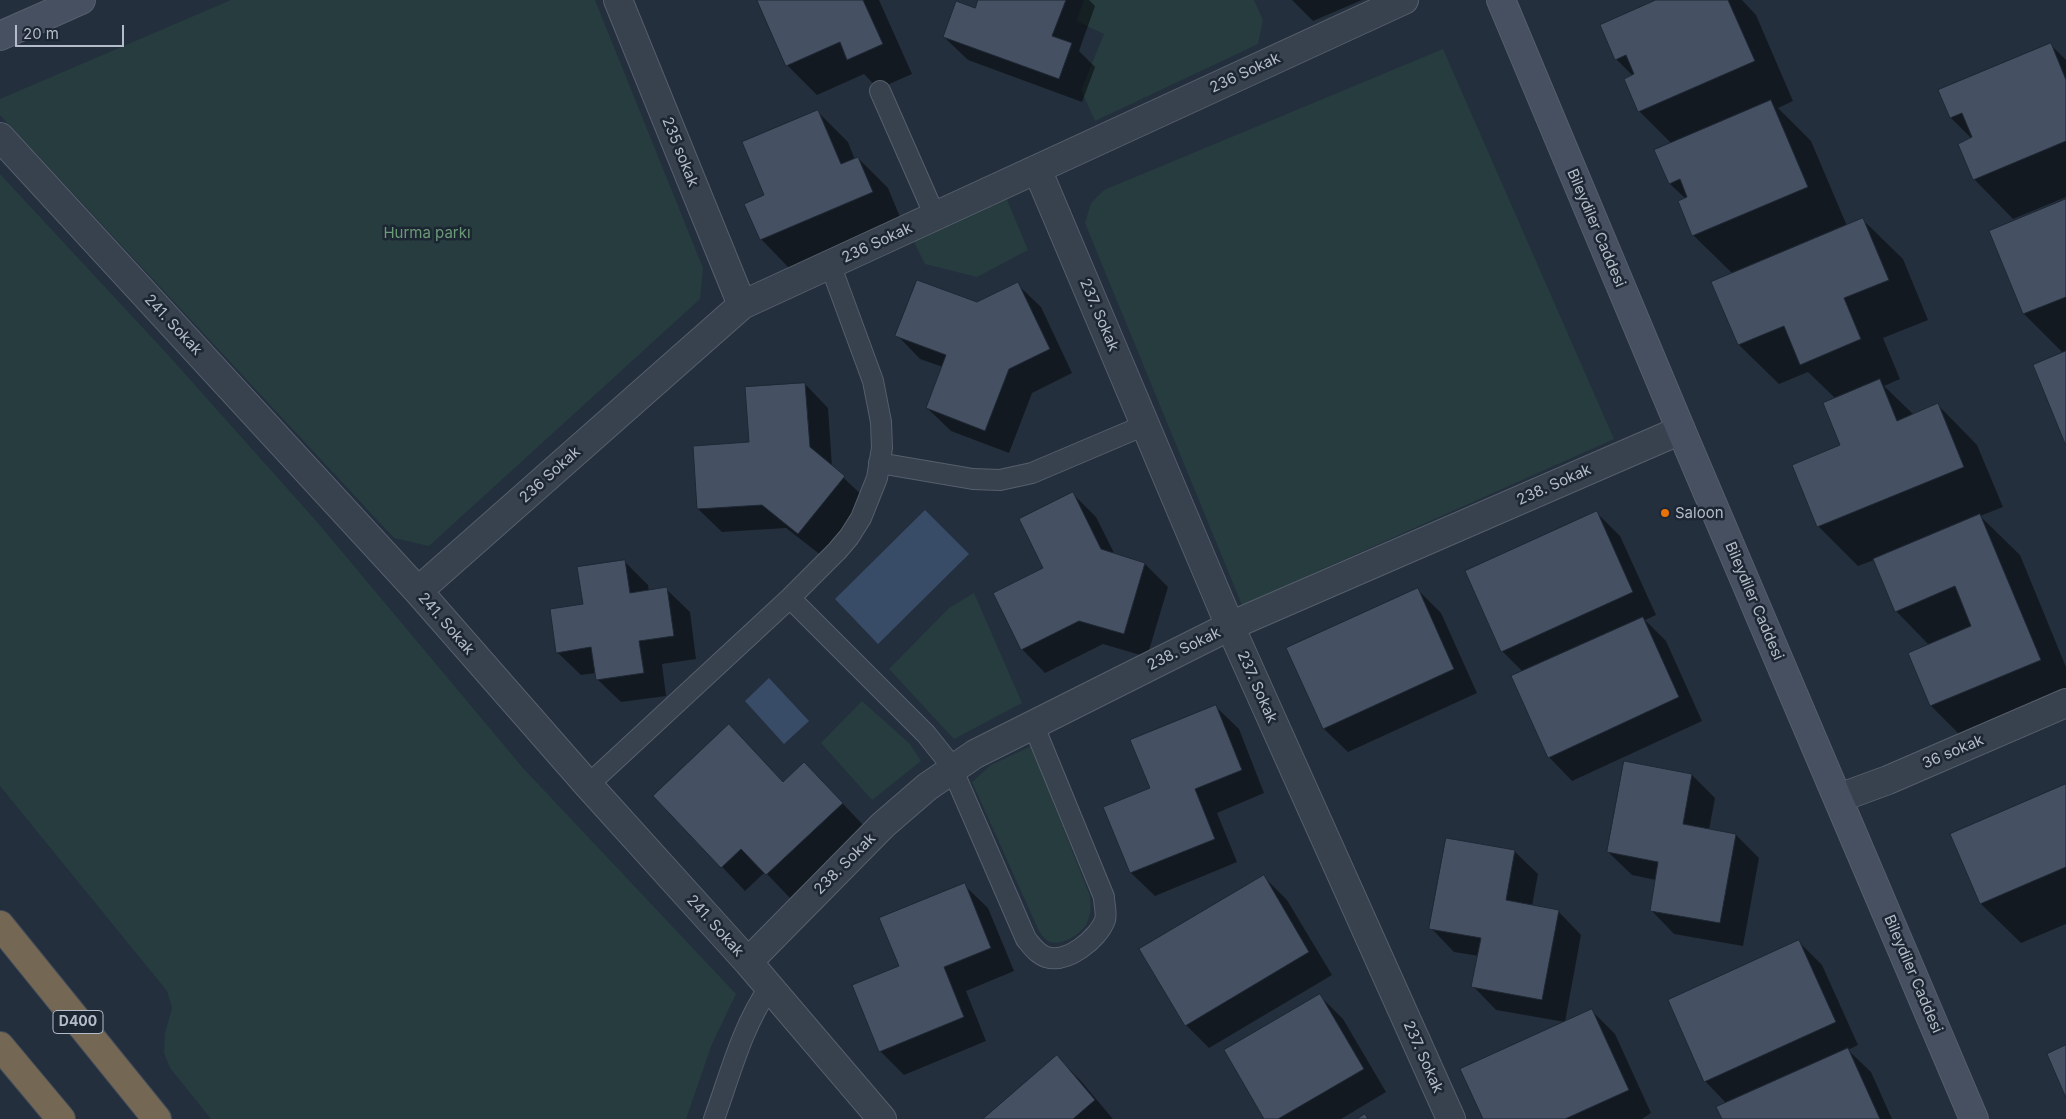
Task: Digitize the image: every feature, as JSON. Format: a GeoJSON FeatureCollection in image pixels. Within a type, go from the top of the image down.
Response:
{"type":"FeatureCollection","features":[{"type":"Feature","properties":{"kind":"highway","name":"D400"},"geometry":{"type":"LineString","coordinates":[[0,925],[157,1119]]}},
{"type":"Feature","properties":{"kind":"highway"},"geometry":{"type":"LineString","coordinates":[[0,1046],[61,1119]]}},
{"type":"Feature","properties":{"kind":"street"},"geometry":{"type":"LineString","coordinates":[[0,36],[81,0]]}},
{"type":"Feature","properties":{"kind":"street","name":"235 sokak"},"geometry":{"type":"LineString","coordinates":[[618,0],[742,305]]}},
{"type":"Feature","properties":{"kind":"street","name":"236 Sokak"},"geometry":{"type":"LineString","coordinates":[[418,591],[742,305],[1404,0]]}},
{"type":"Feature","properties":{"kind":"street","name":"Bileydiler Caddesi"},"geometry":{"type":"LineString","coordinates":[[1501,0],[1681,430],[1974,1119]]}},
{"type":"Feature","properties":{"kind":"street","name":"241. Sokak"},"geometry":{"type":"LineString","coordinates":[[0,137],[418,591],[588,785],[748,962],[882,1119]]}},
{"type":"Feature","properties":{"kind":"street","name":"237. Sokak"},"geometry":{"type":"LineString","coordinates":[[1037,169],[1230,626],[1451,1119]]}},
{"type":"Feature","properties":{"kind":"street","name":"238. Sokak"},"geometry":{"type":"LineString","coordinates":[[748,962],[883,826],[926,787],[975,754],[1230,626],[1681,430]]}},
{"type":"Feature","properties":{"kind":"street","name":"36 sokak"},"geometry":{"type":"LineString","coordinates":[[1839,798],[1888,780],[2066,703]]}},
{"type":"Feature","properties":{"kind":"lane"},"geometry":{"type":"LineString","coordinates":[[880,92],[935,216]]}},
{"type":"Feature","properties":{"kind":"lane"},"geometry":{"type":"LineString","coordinates":[[588,785],[790,598],[849,538],[861,518],[877,478],[882,448],[881,422],[873,381],[830,264]]}},
{"type":"Feature","properties":{"kind":"lane"},"geometry":{"type":"LineString","coordinates":[[879,463],[973,479],[1000,480],[1032,473],[1145,425]]}},
{"type":"Feature","properties":{"kind":"lane"},"geometry":{"type":"LineString","coordinates":[[790,598],[926,734],[952,769],[1026,939],[1035,950],[1046,957],[1056,958],[1073,954],[1085,946],[1097,934],[1105,919],[1104,897],[1033,724]]}},
{"type":"Feature","properties":{"kind":"lane"},"geometry":{"type":"LineString","coordinates":[[714,1119],[741,1041],[760,1001],[769,988]]}},
{"type":"Feature","properties":{"kind":"green space","name":"Hurma parkı"},"geometry":{"type":"Polygon","coordinates":[[[231,0],[595,0],[703,268],[700,299],[429,546],[394,538],[0,115],[0,99],[231,0]]]}},
{"type":"Feature","properties":{"kind":"green space"},"geometry":{"type":"Polygon","coordinates":[[[1084,0],[1254,0],[1263,20],[1258,44],[1095,121],[1081,90],[1104,34],[1076,21],[1084,0]]]}},
{"type":"Feature","properties":{"kind":"green space"},"geometry":{"type":"Polygon","coordinates":[[[1443,49],[1614,439],[1242,605],[1085,223],[1091,203],[1104,190],[1443,49]]]}},
{"type":"Feature","properties":{"kind":"green space"},"geometry":{"type":"Polygon","coordinates":[[[0,174],[169,356],[318,523],[523,768],[736,994],[712,1044],[686,1119],[211,1119],[170,1068],[164,1053],[165,1033],[172,1008],[167,991],[0,786],[0,174]]]}},
{"type":"Feature","properties":{"kind":"green space"},"geometry":{"type":"Polygon","coordinates":[[[1005,195],[1028,250],[977,277],[925,264],[912,238],[1005,195]]]}},
{"type":"Feature","properties":{"kind":"green space"},"geometry":{"type":"Polygon","coordinates":[[[974,593],[1022,703],[954,739],[889,669],[949,608],[974,593]]]}},
{"type":"Feature","properties":{"kind":"green space"},"geometry":{"type":"Polygon","coordinates":[[[862,701],[910,744],[921,761],[872,800],[821,743],[862,701]]]}},
{"type":"Feature","properties":{"kind":"green space"},"geometry":{"type":"Polygon","coordinates":[[[1031,746],[1090,896],[1090,913],[1084,927],[1066,941],[1055,943],[1048,941],[1039,931],[972,782],[991,765],[1031,746]]]}},
{"type":"Feature","properties":{"kind":"water"},"geometry":{"type":"Polygon","coordinates":[[[925,510],[969,554],[878,644],[835,599],[925,510]]]}},
{"type":"Feature","properties":{"kind":"water"},"geometry":{"type":"Polygon","coordinates":[[[769,678],[809,721],[784,744],[745,701],[769,678]]]}},
{"type":"Feature","properties":{"kind":"building"},"geometry":{"type":"Polygon","coordinates":[[[757,0],[863,0],[883,44],[847,60],[840,42],[786,66],[757,0]]]}},
{"type":"Feature","properties":{"kind":"building"},"geometry":{"type":"Polygon","coordinates":[[[978,0],[1066,0],[1052,36],[1072,43],[1059,79],[943,37],[956,1],[975,8],[978,0]]]}},
{"type":"Feature","properties":{"kind":"building"},"geometry":{"type":"Polygon","coordinates":[[[1656,0],[1728,0],[1755,61],[1638,112],[1624,79],[1634,74],[1626,55],[1615,60],[1600,25],[1656,0]]]}},
{"type":"Feature","properties":{"kind":"building"},"geometry":{"type":"Polygon","coordinates":[[[2051,43],[2066,80],[2066,141],[1973,180],[1958,144],[1972,137],[1962,113],[1950,118],[1938,90],[2051,43]]]}},
{"type":"Feature","properties":{"kind":"building"},"geometry":{"type":"Polygon","coordinates":[[[1771,100],[1808,187],[1692,236],[1678,201],[1687,197],[1680,179],[1669,184],[1654,150],[1771,100]]]}},
{"type":"Feature","properties":{"kind":"building"},"geometry":{"type":"Polygon","coordinates":[[[818,110],[841,164],[858,157],[873,192],[760,240],[744,204],[764,195],[742,142],[818,110]]]}},
{"type":"Feature","properties":{"kind":"building"},"geometry":{"type":"Polygon","coordinates":[[[2066,199],[2066,297],[2023,314],[1989,231],[2066,199]]]}},
{"type":"Feature","properties":{"kind":"building"},"geometry":{"type":"Polygon","coordinates":[[[1863,218],[1889,280],[1844,298],[1861,339],[1800,365],[1784,326],[1738,345],[1711,282],[1863,218]]]}},
{"type":"Feature","properties":{"kind":"building"},"geometry":{"type":"Polygon","coordinates":[[[917,280],[977,302],[1018,282],[1050,349],[1009,369],[985,431],[926,408],[946,355],[895,336],[917,280]]]}},
{"type":"Feature","properties":{"kind":"building"},"geometry":{"type":"Polygon","coordinates":[[[2066,351],[2066,446],[2033,365],[2066,351]]]}},
{"type":"Feature","properties":{"kind":"building"},"geometry":{"type":"Polygon","coordinates":[[[1880,379],[1897,421],[1938,403],[1964,467],[1817,527],[1792,465],[1840,445],[1823,403],[1880,379]]]}},
{"type":"Feature","properties":{"kind":"building"},"geometry":{"type":"Polygon","coordinates":[[[805,383],[810,447],[845,476],[798,534],[762,505],[697,509],[693,446],[749,442],[745,387],[805,383]]]}},
{"type":"Feature","properties":{"kind":"building"},"geometry":{"type":"Polygon","coordinates":[[[1073,492],[1101,549],[1145,563],[1124,634],[1079,621],[1021,650],[993,593],[1043,568],[1019,519],[1073,492]]]}},
{"type":"Feature","properties":{"kind":"building"},"geometry":{"type":"Polygon","coordinates":[[[1597,511],[1633,592],[1501,652],[1465,571],[1597,511]]]}},
{"type":"Feature","properties":{"kind":"building"},"geometry":{"type":"Polygon","coordinates":[[[1980,514],[2041,660],[1930,706],[1908,653],[1971,626],[1955,586],[1895,612],[1873,559],[1980,514]]]}},
{"type":"Feature","properties":{"kind":"building"},"geometry":{"type":"Polygon","coordinates":[[[625,560],[630,593],[667,587],[674,636],[639,641],[644,673],[596,680],[591,647],[556,653],[550,609],[583,604],[577,567],[625,560]]]}},
{"type":"Feature","properties":{"kind":"building"},"geometry":{"type":"Polygon","coordinates":[[[1418,588],[1454,669],[1323,729],[1286,648],[1418,588]]]}},
{"type":"Feature","properties":{"kind":"building"},"geometry":{"type":"Polygon","coordinates":[[[1643,617],[1679,697],[1548,758],[1511,676],[1643,617]]]}},
{"type":"Feature","properties":{"kind":"building"},"geometry":{"type":"Polygon","coordinates":[[[1216,705],[1242,770],[1195,789],[1215,839],[1130,873],[1103,807],[1150,788],[1130,740],[1216,705]]]}},
{"type":"Feature","properties":{"kind":"building"},"geometry":{"type":"Polygon","coordinates":[[[729,724],[783,782],[804,762],[843,803],[766,875],[741,849],[721,868],[653,796],[729,724]]]}},
{"type":"Feature","properties":{"kind":"building"},"geometry":{"type":"Polygon","coordinates":[[[1624,761],[1692,774],[1683,824],[1736,834],[1720,923],[1650,911],[1658,862],[1607,852],[1624,761]]]}},
{"type":"Feature","properties":{"kind":"building"},"geometry":{"type":"Polygon","coordinates":[[[2066,784],[2066,867],[1980,904],[1950,834],[2066,784]]]}},
{"type":"Feature","properties":{"kind":"building"},"geometry":{"type":"Polygon","coordinates":[[[1446,838],[1515,850],[1506,900],[1559,910],[1542,1000],[1471,987],[1481,938],[1429,929],[1446,838]]]}},
{"type":"Feature","properties":{"kind":"building"},"geometry":{"type":"Polygon","coordinates":[[[1264,875],[1309,952],[1185,1026],[1139,949],[1264,875]]]}},
{"type":"Feature","properties":{"kind":"building"},"geometry":{"type":"Polygon","coordinates":[[[965,883],[991,948],[944,967],[964,1017],[879,1052],[852,985],[899,966],[879,918],[965,883]]]}},
{"type":"Feature","properties":{"kind":"building"},"geometry":{"type":"Polygon","coordinates":[[[1799,940],[1836,1022],[1704,1082],[1668,1000],[1799,940]]]}},
{"type":"Feature","properties":{"kind":"building"},"geometry":{"type":"Polygon","coordinates":[[[1320,994],[1364,1069],[1278,1119],[1264,1119],[1224,1050],[1320,994]]]}},
{"type":"Feature","properties":{"kind":"building"},"geometry":{"type":"Polygon","coordinates":[[[1592,1009],[1629,1090],[1565,1119],[1483,1119],[1460,1069],[1592,1009]]]}},
{"type":"Feature","properties":{"kind":"building"},"geometry":{"type":"Polygon","coordinates":[[[2066,1045],[2066,1098],[2047,1054],[2066,1045]]]}},
{"type":"Feature","properties":{"kind":"building"},"geometry":{"type":"Polygon","coordinates":[[[1848,1048],[1880,1119],[1722,1119],[1716,1107],[1848,1048]]]}},
{"type":"Feature","properties":{"kind":"building"},"geometry":{"type":"Polygon","coordinates":[[[1057,1055],[1095,1100],[1073,1119],[983,1119],[1057,1055]]]}},
{"type":"Feature","properties":{"kind":"building"},"geometry":{"type":"Polygon","coordinates":[[[1365,1114],[1368,1119],[1357,1119],[1365,1114]]]}},
{"type":"Feature","properties":{"kind":"place","name":"Saloon"},"geometry":{"type":"Point","coordinates":[1665,513]}}]}
